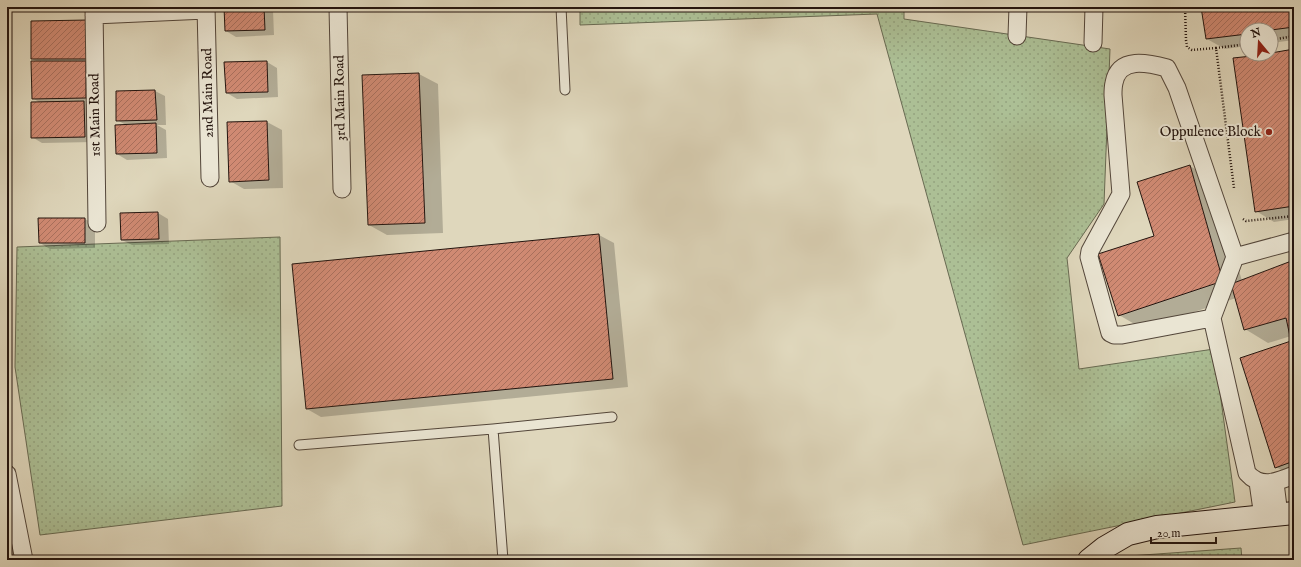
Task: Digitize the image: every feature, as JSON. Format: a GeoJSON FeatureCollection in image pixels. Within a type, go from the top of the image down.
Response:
{"type":"FeatureCollection","features":[{"type":"Feature","properties":{"kind":"street","name":"3rd Main Road"},"geometry":{"type":"LineString","coordinates":[[338,7],[342,189]]}},
{"type":"Feature","properties":{"kind":"street"},"geometry":{"type":"LineString","coordinates":[[1018,7],[1018,36]]}},
{"type":"Feature","properties":{"kind":"street"},"geometry":{"type":"LineString","coordinates":[[1093,43],[1094,7]]}},
{"type":"Feature","properties":{"kind":"street"},"geometry":{"type":"LineString","coordinates":[[94,11],[206,8]]}},
{"type":"Feature","properties":{"kind":"street","name":"2nd Main Road"},"geometry":{"type":"LineString","coordinates":[[206,8],[210,178]]}},
{"type":"Feature","properties":{"kind":"street","name":"1st Main Road"},"geometry":{"type":"LineString","coordinates":[[94,11],[97,223]]}},
{"type":"Feature","properties":{"kind":"street"},"geometry":{"type":"LineString","coordinates":[[1212,318],[1122,336],[1110,333],[1089,257],[1090,251],[1121,194],[1113,95],[1114,82],[1120,70],[1130,64],[1149,63],[1167,68],[1177,88],[1234,257],[1212,318],[1247,473],[1251,477],[1266,482],[1294,476]]}},
{"type":"Feature","properties":{"kind":"street"},"geometry":{"type":"LineString","coordinates":[[1234,257],[1294,241]]}},
{"type":"Feature","properties":{"kind":"street"},"geometry":{"type":"LineString","coordinates":[[7,474],[24,560]]}},
{"type":"Feature","properties":{"kind":"street"},"geometry":{"type":"LineString","coordinates":[[1089,560],[1104,548],[1128,534],[1157,527],[1278,515],[1266,482]]}},
{"type":"Feature","properties":{"kind":"lane"},"geometry":{"type":"LineString","coordinates":[[561,7],[565,90]]}},
{"type":"Feature","properties":{"kind":"lane"},"geometry":{"type":"LineString","coordinates":[[299,445],[493,429],[612,416]]}},
{"type":"Feature","properties":{"kind":"lane"},"geometry":{"type":"LineString","coordinates":[[493,429],[503,560]]}},
{"type":"Feature","properties":{"kind":"path"},"geometry":{"type":"LineString","coordinates":[[1186,7],[1187,47],[1192,50],[1239,45]]}},
{"type":"Feature","properties":{"kind":"path"},"geometry":{"type":"LineString","coordinates":[[1279,39],[1294,36]]}},
{"type":"Feature","properties":{"kind":"path"},"geometry":{"type":"LineString","coordinates":[[1216,48],[1234,191]]}},
{"type":"Feature","properties":{"kind":"path"},"geometry":{"type":"LineString","coordinates":[[1240,218],[1246,221],[1294,216]]}},
{"type":"Feature","properties":{"kind":"green space"},"geometry":{"type":"Polygon","coordinates":[[[580,7],[904,7],[904,19],[1110,49],[1104,204],[1067,258],[1079,369],[1214,349],[1235,502],[1023,545],[877,14],[580,25],[580,7]]]}},
{"type":"Feature","properties":{"kind":"green space"},"geometry":{"type":"Polygon","coordinates":[[[280,237],[282,506],[40,535],[15,367],[17,247],[280,237]]]}},
{"type":"Feature","properties":{"kind":"green space"},"geometry":{"type":"Polygon","coordinates":[[[1241,548],[1242,560],[1112,560],[1115,557],[1241,548]]]}},
{"type":"Feature","properties":{"kind":"building"},"geometry":{"type":"Polygon","coordinates":[[[224,7],[264,7],[265,30],[225,31],[224,7]]]}},
{"type":"Feature","properties":{"kind":"building"},"geometry":{"type":"Polygon","coordinates":[[[1201,7],[1294,7],[1294,27],[1279,29],[1279,22],[1239,22],[1239,35],[1206,39],[1201,7]]]}},
{"type":"Feature","properties":{"kind":"building"},"geometry":{"type":"Polygon","coordinates":[[[88,20],[89,59],[31,59],[31,21],[88,20]]]}},
{"type":"Feature","properties":{"kind":"building","name":"Oppulence Block"},"geometry":{"type":"Polygon","coordinates":[[[1294,49],[1294,206],[1255,212],[1233,58],[1239,57],[1239,62],[1279,62],[1279,52],[1294,49]]]}},
{"type":"Feature","properties":{"kind":"building"},"geometry":{"type":"Polygon","coordinates":[[[31,61],[86,61],[86,98],[32,99],[31,61]]]}},
{"type":"Feature","properties":{"kind":"building"},"geometry":{"type":"Polygon","coordinates":[[[267,61],[268,92],[226,93],[224,62],[267,61]]]}},
{"type":"Feature","properties":{"kind":"building"},"geometry":{"type":"Polygon","coordinates":[[[419,73],[425,223],[368,225],[362,75],[419,73]]]}},
{"type":"Feature","properties":{"kind":"building"},"geometry":{"type":"Polygon","coordinates":[[[155,90],[157,120],[116,121],[116,91],[155,90]]]}},
{"type":"Feature","properties":{"kind":"building"},"geometry":{"type":"Polygon","coordinates":[[[84,101],[85,137],[31,138],[31,102],[84,101]]]}},
{"type":"Feature","properties":{"kind":"building"},"geometry":{"type":"Polygon","coordinates":[[[267,121],[269,180],[229,182],[227,122],[267,121]]]}},
{"type":"Feature","properties":{"kind":"building"},"geometry":{"type":"Polygon","coordinates":[[[156,123],[157,153],[116,154],[115,125],[156,123]]]}},
{"type":"Feature","properties":{"kind":"building"},"geometry":{"type":"Polygon","coordinates":[[[1190,165],[1223,281],[1118,316],[1098,254],[1154,236],[1137,182],[1190,165]]]}},
{"type":"Feature","properties":{"kind":"building"},"geometry":{"type":"Polygon","coordinates":[[[158,212],[159,239],[121,240],[120,213],[158,212]]]}},
{"type":"Feature","properties":{"kind":"building"},"geometry":{"type":"Polygon","coordinates":[[[38,218],[85,218],[85,243],[39,243],[38,218]]]}},
{"type":"Feature","properties":{"kind":"building"},"geometry":{"type":"Polygon","coordinates":[[[599,234],[613,379],[306,409],[292,264],[599,234]]]}},
{"type":"Feature","properties":{"kind":"building"},"geometry":{"type":"Polygon","coordinates":[[[1294,260],[1294,461],[1275,468],[1240,358],[1291,341],[1286,318],[1244,330],[1231,284],[1294,260]]]}},
{"type":"Feature","properties":{"kind":"place","name":"Oppulence Block"},"geometry":{"type":"Point","coordinates":[1269,132]}}]}
